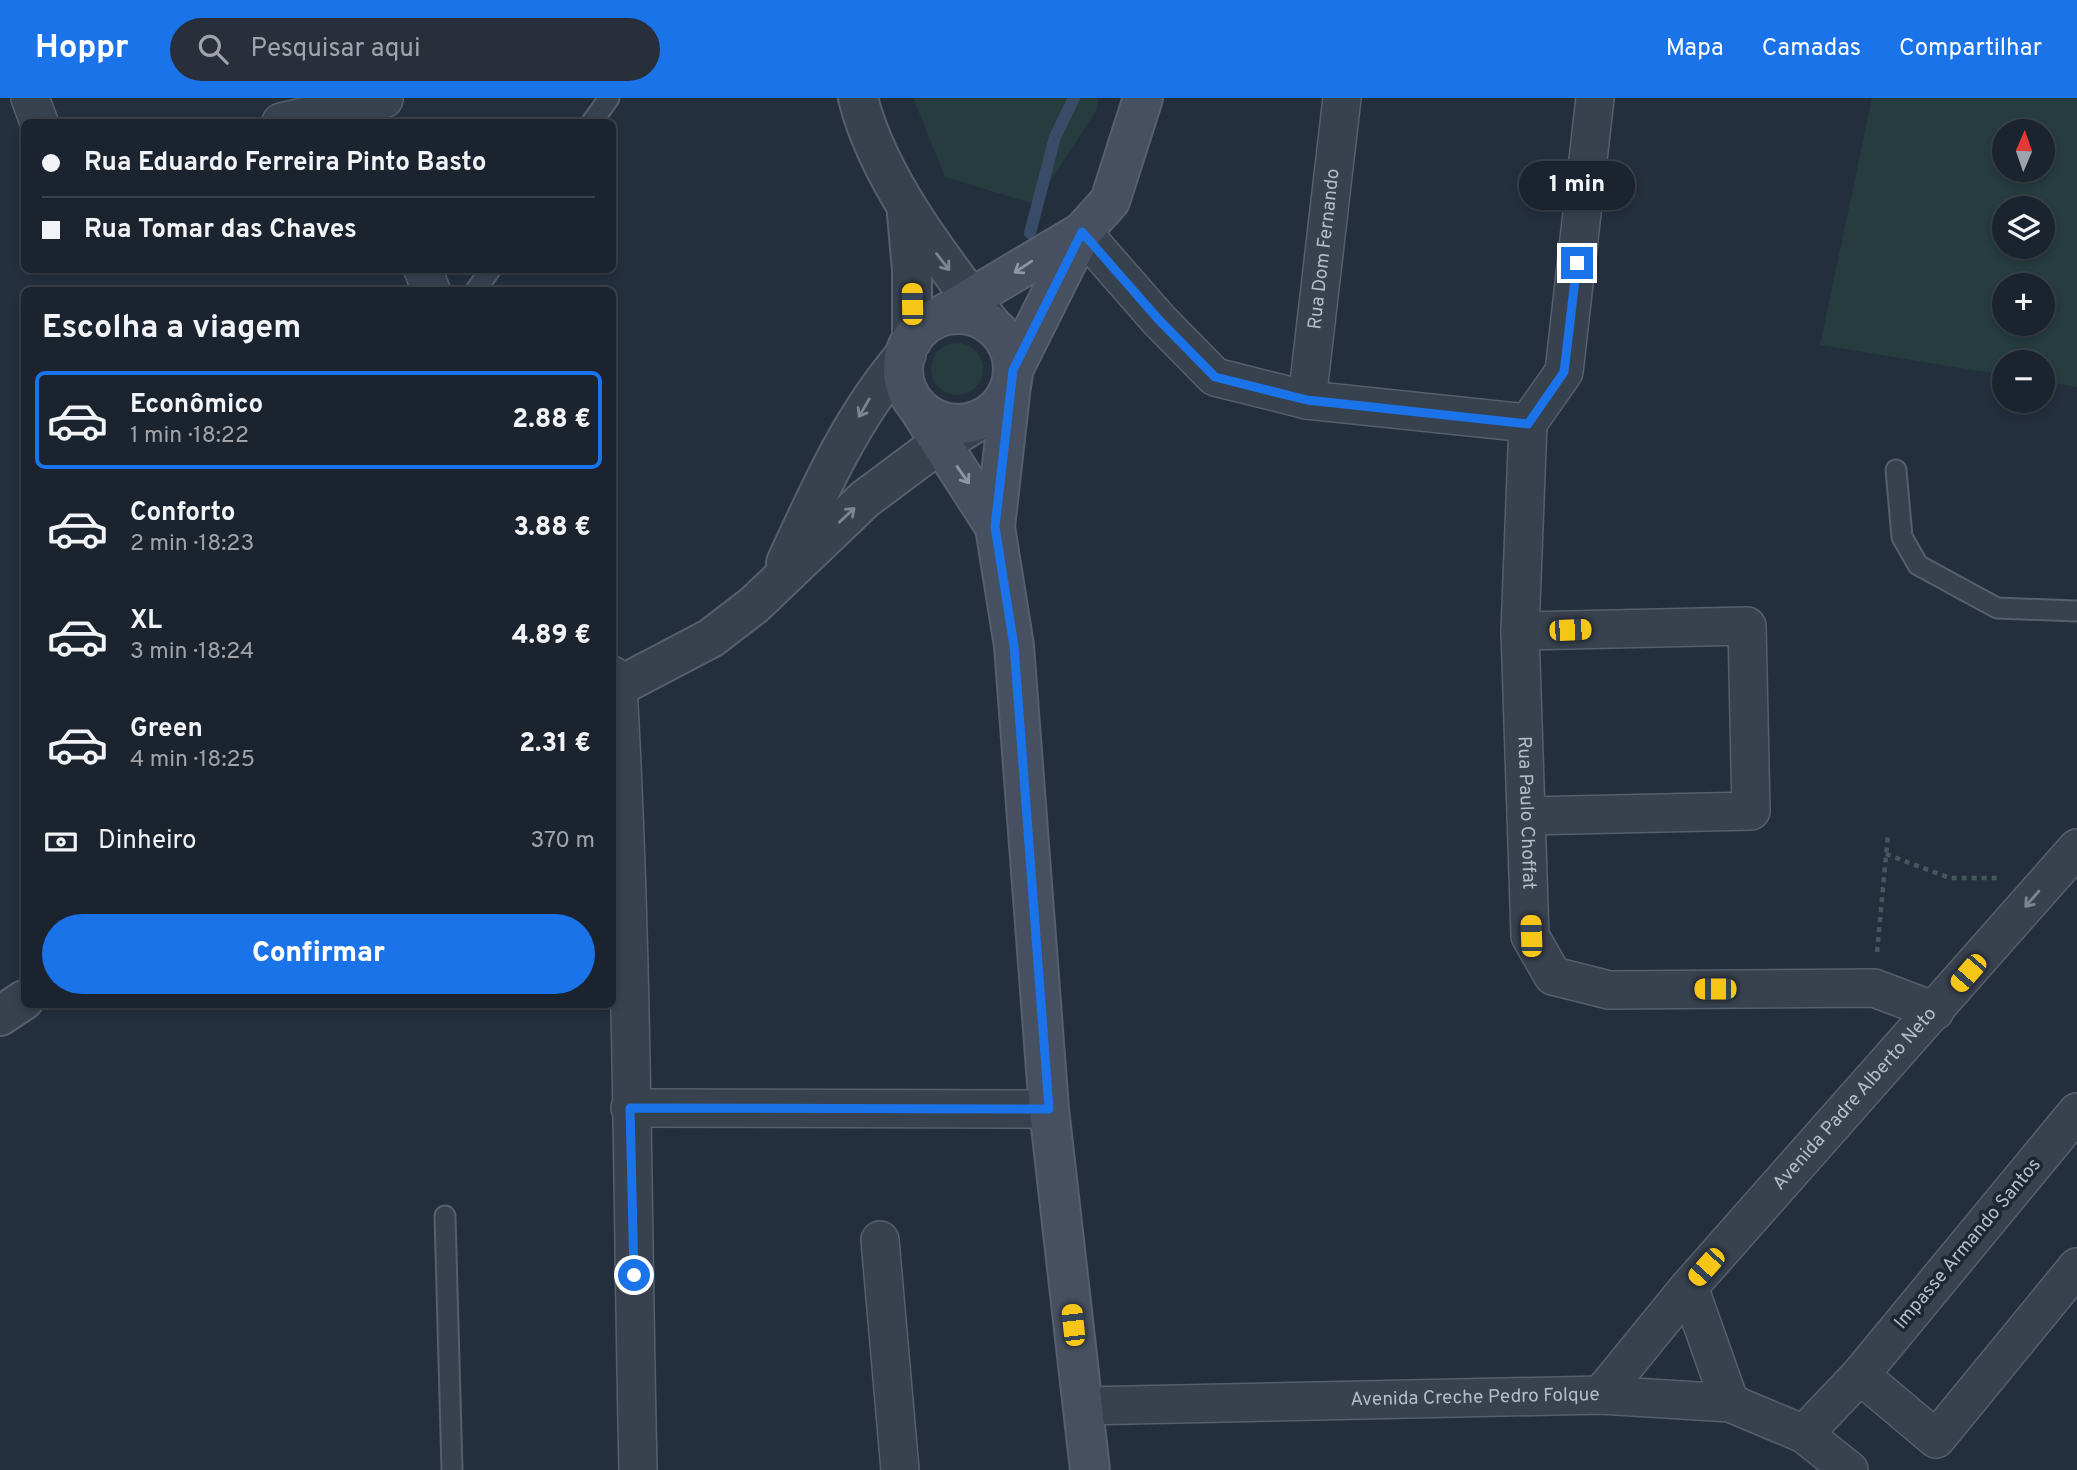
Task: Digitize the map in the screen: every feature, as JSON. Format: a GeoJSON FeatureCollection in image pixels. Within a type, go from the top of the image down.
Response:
{"type":"FeatureCollection","features":[{"type":"Feature","properties":{"kind":"main road"},"geometry":{"type":"LineString","coordinates":[[995,527],[905,384],[917,338],[981,312],[1082,232],[1110,201],[1143,98]]}},
{"type":"Feature","properties":{"kind":"main road"},"geometry":{"type":"LineString","coordinates":[[912,398],[922,410],[950,423],[981,419],[994,411],[1082,232]]}},
{"type":"Feature","properties":{"kind":"main road"},"geometry":{"type":"LineString","coordinates":[[981,312],[1003,338],[1011,353],[1012,378],[995,527],[1014,646],[1049,1109],[1090,1470]]}},
{"type":"Feature","properties":{"kind":"street"},"geometry":{"type":"LineString","coordinates":[[30,98],[38,119]]}},
{"type":"Feature","properties":{"kind":"street"},"geometry":{"type":"LineString","coordinates":[[294,119],[384,98],[388,119]]}},
{"type":"Feature","properties":{"kind":"street"},"geometry":{"type":"LineString","coordinates":[[858,98],[863,120],[906,205],[933,250],[981,312]]}},
{"type":"Feature","properties":{"kind":"street","name":"Rua Dom Fernando"},"geometry":{"type":"LineString","coordinates":[[1307,400],[1342,98]]}},
{"type":"Feature","properties":{"kind":"street"},"geometry":{"type":"LineString","coordinates":[[1082,232],[1159,320],[1215,377],[1307,400],[1528,424],[1564,372],[1595,98]]}},
{"type":"Feature","properties":{"kind":"street"},"geometry":{"type":"LineString","coordinates":[[779,578],[828,472],[875,389],[917,338],[906,205]]}},
{"type":"Feature","properties":{"kind":"street"},"geometry":{"type":"LineString","coordinates":[[616,683],[710,638],[754,605],[864,499],[942,443],[981,419]]}},
{"type":"Feature","properties":{"kind":"street","name":"Rua Paulo Choffat"},"geometry":{"type":"LineString","coordinates":[[1528,424],[1520,631],[1531,936],[1553,976],[1609,990],[1874,988],[1935,1011]]}},
{"type":"Feature","properties":{"kind":"street"},"geometry":{"type":"LineString","coordinates":[[1520,631],[1747,626],[1751,811],[1527,816]]}},
{"type":"Feature","properties":{"kind":"street"},"geometry":{"type":"LineString","coordinates":[[616,709],[628,859],[638,1470]]}},
{"type":"Feature","properties":{"kind":"street","name":"Avenida Padre Alberto Neto"},"geometry":{"type":"LineString","coordinates":[[1601,1395],[1689,1287],[2077,848]]}},
{"type":"Feature","properties":{"kind":"street"},"geometry":{"type":"LineString","coordinates":[[0,1016],[21,1002]]}},
{"type":"Feature","properties":{"kind":"street"},"geometry":{"type":"LineString","coordinates":[[630,1108],[1049,1109]]}},
{"type":"Feature","properties":{"kind":"street","name":"Impasse Armando Santos"},"geometry":{"type":"LineString","coordinates":[[1804,1434],[1860,1375],[2077,1112]]}},
{"type":"Feature","properties":{"kind":"street"},"geometry":{"type":"LineString","coordinates":[[880,1240],[900,1470]]}},
{"type":"Feature","properties":{"kind":"street"},"geometry":{"type":"LineString","coordinates":[[1860,1375],[1936,1440],[2077,1267]]}},
{"type":"Feature","properties":{"kind":"street"},"geometry":{"type":"LineString","coordinates":[[1689,1287],[1730,1403]]}},
{"type":"Feature","properties":{"kind":"street","name":"Avenida Creche Pedro Folque"},"geometry":{"type":"LineString","coordinates":[[1083,1406],[1601,1395],[1730,1403],[1804,1434],[1849,1470]]}},
{"type":"Feature","properties":{"kind":"lane"},"geometry":{"type":"LineString","coordinates":[[594,119],[609,98]]}},
{"type":"Feature","properties":{"kind":"lane"},"geometry":{"type":"LineString","coordinates":[[1896,470],[1902,537],[1918,565],[1997,608],[2077,611]]}},
{"type":"Feature","properties":{"kind":"lane"},"geometry":{"type":"LineString","coordinates":[[445,1216],[452,1470]]}},
{"type":"Feature","properties":{"kind":"path"},"geometry":{"type":"LineString","coordinates":[[1874,988],[1888,835]]}},
{"type":"Feature","properties":{"kind":"path"},"geometry":{"type":"LineString","coordinates":[[1886,854],[1950,878],[2004,878]]}},
{"type":"Feature","properties":{"kind":"green space"},"geometry":{"type":"Polygon","coordinates":[[[913,98],[1098,98],[1096,111],[1035,204],[945,177],[913,98]]]}},
{"type":"Feature","properties":{"kind":"green space"},"geometry":{"type":"Polygon","coordinates":[[[1872,98],[2077,98],[2077,387],[2055,383],[2055,350],[1992,350],[1992,373],[1820,345],[1872,98]]]}},
{"type":"Feature","properties":{"kind":"green space"},"geometry":{"type":"Polygon","coordinates":[[[957,343],[967,345],[975,351],[981,359],[981,379],[975,387],[967,393],[957,395],[947,393],[939,387],[933,379],[931,369],[933,359],[939,351],[947,345],[957,343]]]}},
{"type":"Feature","properties":{"kind":"waterway"},"geometry":{"type":"LineString","coordinates":[[1030,233],[1055,137],[1074,98]]}},
{"type":"Feature","properties":{"kind":"route"},"geometry":{"type":"LineString","coordinates":[[634,1275],[630,1108],[1049,1109],[1014,646],[995,527],[1004,428],[1013,370],[1082,232],[1159,320],[1215,377],[1307,400],[1528,424],[1564,372],[1577,263]]}}]}
